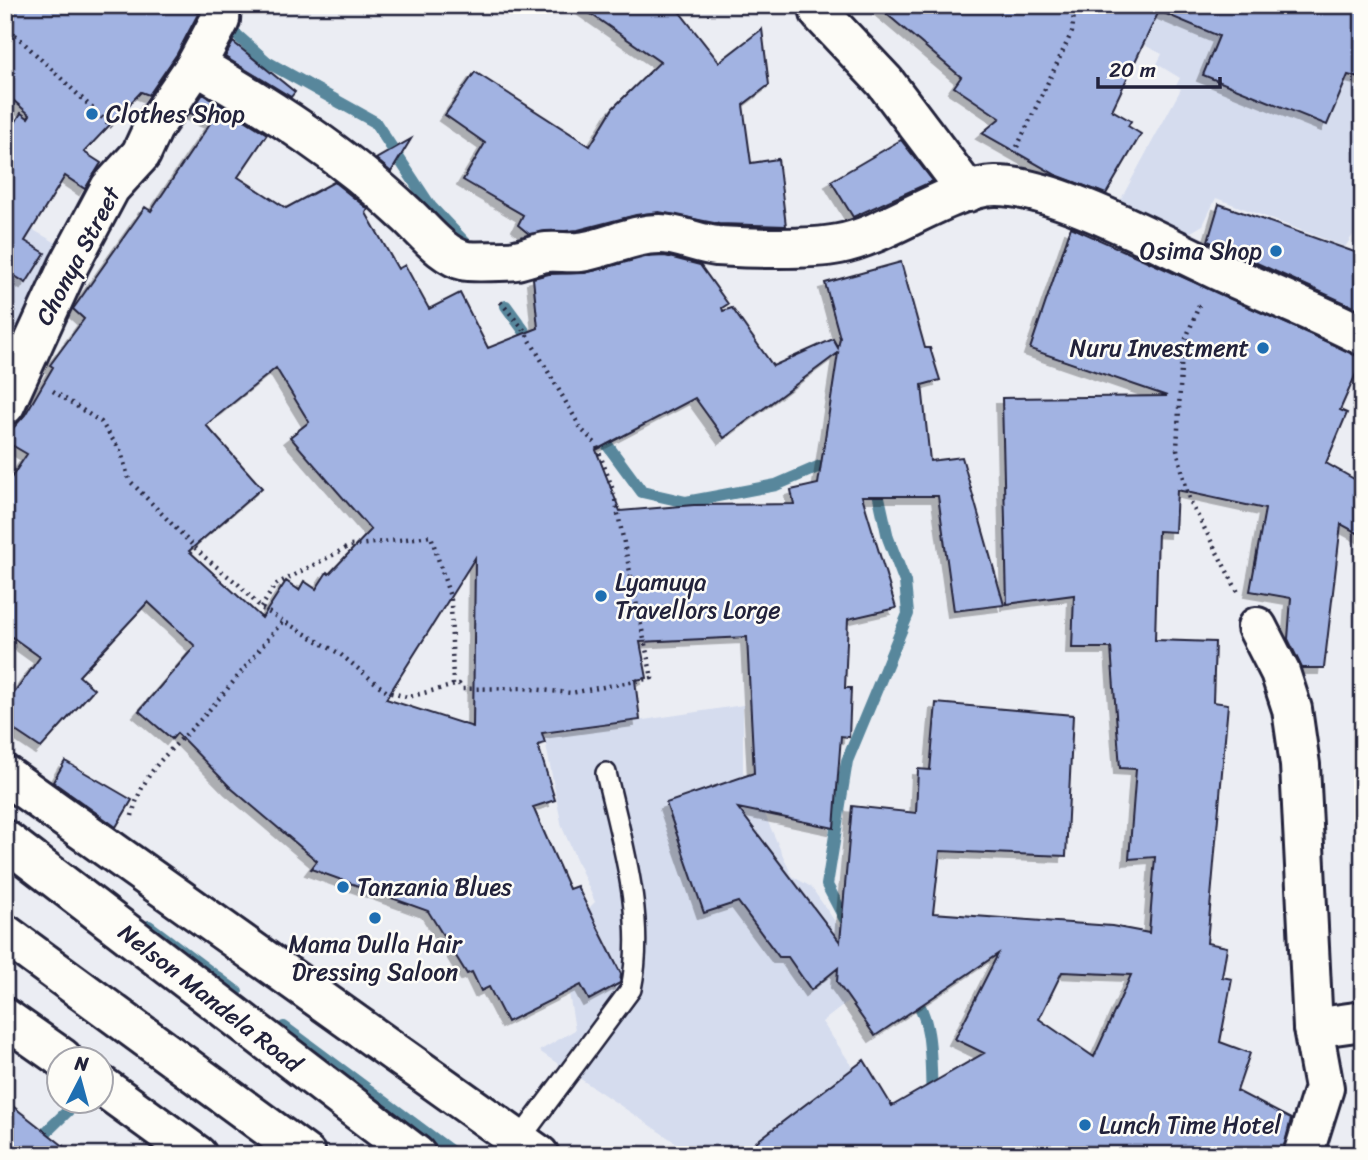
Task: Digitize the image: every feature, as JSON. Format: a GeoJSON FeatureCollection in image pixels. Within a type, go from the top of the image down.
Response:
{"type":"FeatureCollection","features":[{"type":"Feature","properties":{"kind":"street","name":"Chonya Street"},"geometry":{"type":"LineString","coordinates":[[13,388],[69,265],[110,188],[141,153],[153,128],[196,65],[220,20],[221,5]]}},
{"type":"Feature","properties":{"kind":"street"},"geometry":{"type":"LineString","coordinates":[[820,13],[980,189]]}},
{"type":"Feature","properties":{"kind":"street"},"geometry":{"type":"LineString","coordinates":[[196,65],[252,98],[352,167],[446,251],[468,262],[491,259],[513,261],[543,252],[585,252],[626,237],[664,234],[715,246],[831,245],[870,235],[980,189],[1025,190],[1143,234],[1213,268],[1317,312],[1363,336]]}},
{"type":"Feature","properties":{"kind":"street"},"geometry":{"type":"LineString","coordinates":[[1257,627],[1280,673],[1292,709],[1300,765],[1313,1028],[1324,1088],[1303,1155]]}},
{"type":"Feature","properties":{"kind":"street"},"geometry":{"type":"LineString","coordinates":[[5,775],[529,1147]]}},
{"type":"Feature","properties":{"kind":"street","name":"Nelson Mandela Road"},"geometry":{"type":"LineString","coordinates":[[5,840],[416,1155]]}},
{"type":"Feature","properties":{"kind":"street"},"geometry":{"type":"LineString","coordinates":[[5,933],[306,1155]]}},
{"type":"Feature","properties":{"kind":"street"},"geometry":{"type":"LineString","coordinates":[[5,1018],[46,1047]]}},
{"type":"Feature","properties":{"kind":"street"},"geometry":{"type":"LineString","coordinates":[[1313,1028],[1363,1021]]}},
{"type":"Feature","properties":{"kind":"street"},"geometry":{"type":"LineString","coordinates":[[116,1096],[197,1155]]}},
{"type":"Feature","properties":{"kind":"lane"},"geometry":{"type":"LineString","coordinates":[[529,1147],[631,989],[636,964],[630,874],[606,773]]}},
{"type":"Feature","properties":{"kind":"path"},"geometry":{"type":"LineString","coordinates":[[980,189],[1025,136],[1072,32],[1075,5]]}},
{"type":"Feature","properties":{"kind":"path"},"geometry":{"type":"LineString","coordinates":[[5,25],[141,153]]}},
{"type":"Feature","properties":{"kind":"path"},"geometry":{"type":"LineString","coordinates":[[13,388],[101,422],[118,445],[129,480],[202,555],[239,585],[261,608],[340,654],[387,692],[408,697],[459,684],[462,690],[522,688],[572,693],[652,678],[613,490],[596,444],[571,414],[524,330],[468,262]]}},
{"type":"Feature","properties":{"kind":"path"},"geometry":{"type":"LineString","coordinates":[[1213,268],[1182,349],[1177,449],[1189,499],[1257,627]]}},
{"type":"Feature","properties":{"kind":"path"},"geometry":{"type":"LineString","coordinates":[[261,608],[275,585],[350,545],[432,536],[451,600],[453,687]]}},
{"type":"Feature","properties":{"kind":"path"},"geometry":{"type":"LineString","coordinates":[[124,860],[136,799],[154,768],[175,742],[208,712],[282,622]]}},
{"type":"Feature","properties":{"kind":"shaded area"},"geometry":{"type":"Polygon","coordinates":[[[1135,5],[1355,81],[1353,86],[1363,90],[1363,220],[1345,247],[1216,198],[1203,225],[1181,238],[1115,210],[1181,89],[1176,86],[1180,78],[1157,64],[1162,54],[1092,19],[1135,5]]]}},
{"type":"Feature","properties":{"kind":"shaded area"},"geometry":{"type":"Polygon","coordinates":[[[5,214],[74,253],[5,405],[5,214]]]}},
{"type":"Feature","properties":{"kind":"shaded area"},"geometry":{"type":"Polygon","coordinates":[[[743,705],[743,772],[756,785],[768,822],[792,876],[811,887],[852,946],[866,988],[822,1022],[886,1115],[834,1155],[694,1155],[539,1051],[575,1030],[567,981],[553,944],[595,902],[562,827],[544,735],[743,705]]]}},
{"type":"Feature","properties":{"kind":"building"},"geometry":{"type":"Polygon","coordinates":[[[5,5],[187,5],[198,14],[177,54],[149,95],[141,92],[84,152],[101,163],[85,189],[65,176],[25,241],[45,253],[26,283],[7,271],[5,274],[5,150],[11,142],[6,138],[21,113],[28,118],[30,115],[5,93],[5,5]]]}},
{"type":"Feature","properties":{"kind":"building"},"geometry":{"type":"Polygon","coordinates":[[[578,5],[674,5],[719,62],[762,29],[769,85],[743,105],[751,163],[778,159],[786,226],[719,224],[659,212],[578,230],[529,234],[518,225],[523,215],[463,180],[485,143],[445,115],[475,72],[590,146],[613,108],[660,62],[578,5]]]}},
{"type":"Feature","properties":{"kind":"building"},"geometry":{"type":"Polygon","coordinates":[[[876,5],[1363,5],[1363,79],[1348,75],[1327,125],[1203,75],[1219,36],[1159,11],[1112,110],[1131,121],[1128,126],[1141,134],[1106,194],[1056,175],[982,133],[1000,118],[954,87],[961,77],[876,5]]]}},
{"type":"Feature","properties":{"kind":"building"},"geometry":{"type":"Polygon","coordinates":[[[233,42],[295,92],[291,97],[225,57],[233,42]]]}},
{"type":"Feature","properties":{"kind":"building"},"geometry":{"type":"Polygon","coordinates":[[[203,94],[267,134],[238,177],[286,208],[334,182],[368,209],[366,213],[398,269],[405,265],[429,309],[460,293],[488,348],[538,328],[533,278],[549,274],[585,273],[645,257],[665,256],[700,265],[728,304],[722,308],[723,311],[732,308],[773,366],[833,339],[838,348],[840,338],[825,283],[901,262],[925,348],[930,348],[940,380],[922,385],[930,461],[962,457],[1004,605],[954,611],[938,496],[862,496],[896,608],[848,619],[845,688],[851,688],[849,737],[841,736],[834,828],[738,808],[840,942],[852,806],[916,813],[918,769],[930,770],[936,703],[1073,715],[1066,856],[940,851],[933,913],[1112,926],[1149,933],[1155,857],[1129,859],[1136,769],[1120,768],[1111,648],[1072,648],[1074,595],[1007,604],[1002,398],[1167,396],[1030,349],[1071,227],[1363,358],[1340,410],[1347,413],[1326,463],[1363,484],[1363,536],[1341,524],[1324,668],[1302,668],[1288,639],[1291,598],[1250,591],[1265,509],[1177,490],[1175,532],[1158,531],[1155,640],[1215,642],[1213,702],[1228,704],[1207,943],[1227,947],[1222,977],[1232,979],[1220,1042],[1250,1053],[1237,1091],[1291,1119],[1282,1155],[995,1155],[988,1148],[976,1155],[739,1155],[864,1060],[892,1106],[984,1053],[955,1039],[998,954],[875,1036],[837,982],[838,968],[811,990],[788,957],[779,957],[738,902],[704,913],[666,803],[754,773],[747,637],[640,642],[647,678],[635,680],[640,720],[542,733],[545,743],[538,745],[555,800],[533,807],[569,889],[577,886],[621,974],[620,983],[589,1000],[581,985],[507,1022],[489,987],[481,991],[472,972],[467,974],[428,911],[311,869],[317,861],[231,788],[177,733],[172,739],[139,711],[195,646],[148,602],[79,676],[94,689],[41,748],[5,724],[5,706],[40,657],[5,632],[5,487],[27,454],[5,441],[5,437],[25,415],[53,367],[50,365],[84,319],[73,309],[145,207],[151,211],[211,122],[190,113],[203,94]],[[838,353],[724,438],[695,398],[596,450],[620,511],[694,505],[794,504],[791,490],[818,484],[838,353]],[[276,368],[206,425],[262,488],[189,551],[262,618],[286,581],[299,590],[304,581],[316,589],[327,572],[329,574],[371,530],[290,437],[309,422],[276,368]],[[475,558],[386,699],[473,727],[475,558]],[[1062,972],[1039,1019],[1094,1057],[1131,975],[1062,972]]]}},
{"type":"Feature","properties":{"kind":"building"},"geometry":{"type":"Polygon","coordinates":[[[411,139],[391,172],[376,159],[411,139]]]}},
{"type":"Feature","properties":{"kind":"building"},"geometry":{"type":"Polygon","coordinates":[[[901,140],[933,181],[853,217],[831,181],[901,140]]]}},
{"type":"Feature","properties":{"kind":"building"},"geometry":{"type":"Polygon","coordinates":[[[1219,204],[1363,255],[1363,311],[1208,241],[1219,204]]]}},
{"type":"Feature","properties":{"kind":"building"},"geometry":{"type":"Polygon","coordinates":[[[65,761],[132,800],[116,827],[53,782],[65,761]]]}},
{"type":"Feature","properties":{"kind":"building"},"geometry":{"type":"Polygon","coordinates":[[[5,1100],[75,1155],[5,1155],[5,1100]]]}},
{"type":"Feature","properties":{"kind":"waterway"},"geometry":{"type":"LineString","coordinates":[[223,23],[267,62],[375,122],[431,207],[471,249]]}},
{"type":"Feature","properties":{"kind":"waterway"},"geometry":{"type":"LineString","coordinates":[[506,306],[535,346]]}},
{"type":"Feature","properties":{"kind":"waterway"},"geometry":{"type":"LineString","coordinates":[[597,431],[642,492],[686,502],[776,485],[820,466],[835,470]]}},
{"type":"Feature","properties":{"kind":"waterway"},"geometry":{"type":"LineString","coordinates":[[850,929],[827,885],[847,761],[908,614],[905,582],[888,538],[877,488],[871,485]]}},
{"type":"Feature","properties":{"kind":"waterway"},"geometry":{"type":"LineString","coordinates":[[149,926],[237,992]]}},
{"type":"Feature","properties":{"kind":"waterway"},"geometry":{"type":"LineString","coordinates":[[913,995],[920,1006],[928,1031],[932,1099]]}},
{"type":"Feature","properties":{"kind":"waterway"},"geometry":{"type":"LineString","coordinates":[[284,1027],[456,1155]]}},
{"type":"Feature","properties":{"kind":"waterway"},"geometry":{"type":"LineString","coordinates":[[35,1143],[65,1114]]}},
{"type":"Feature","properties":{"kind":"place","name":"Clothes Shop"},"geometry":{"type":"Point","coordinates":[92,114]}},
{"type":"Feature","properties":{"kind":"place","name":"Osima Shop"},"geometry":{"type":"Point","coordinates":[1276,251]}},
{"type":"Feature","properties":{"kind":"place","name":"Nuru Investment"},"geometry":{"type":"Point","coordinates":[1263,348]}},
{"type":"Feature","properties":{"kind":"place","name":"Lyamuya Travellors Lorge"},"geometry":{"type":"Point","coordinates":[601,596]}},
{"type":"Feature","properties":{"kind":"place","name":"Tanzania Blues"},"geometry":{"type":"Point","coordinates":[343,887]}},
{"type":"Feature","properties":{"kind":"place","name":"Mama Dulla Hair Dressing Saloon"},"geometry":{"type":"Point","coordinates":[375,918]}},
{"type":"Feature","properties":{"kind":"place","name":"Lunch Time Hotel"},"geometry":{"type":"Point","coordinates":[1085,1125]}}]}
